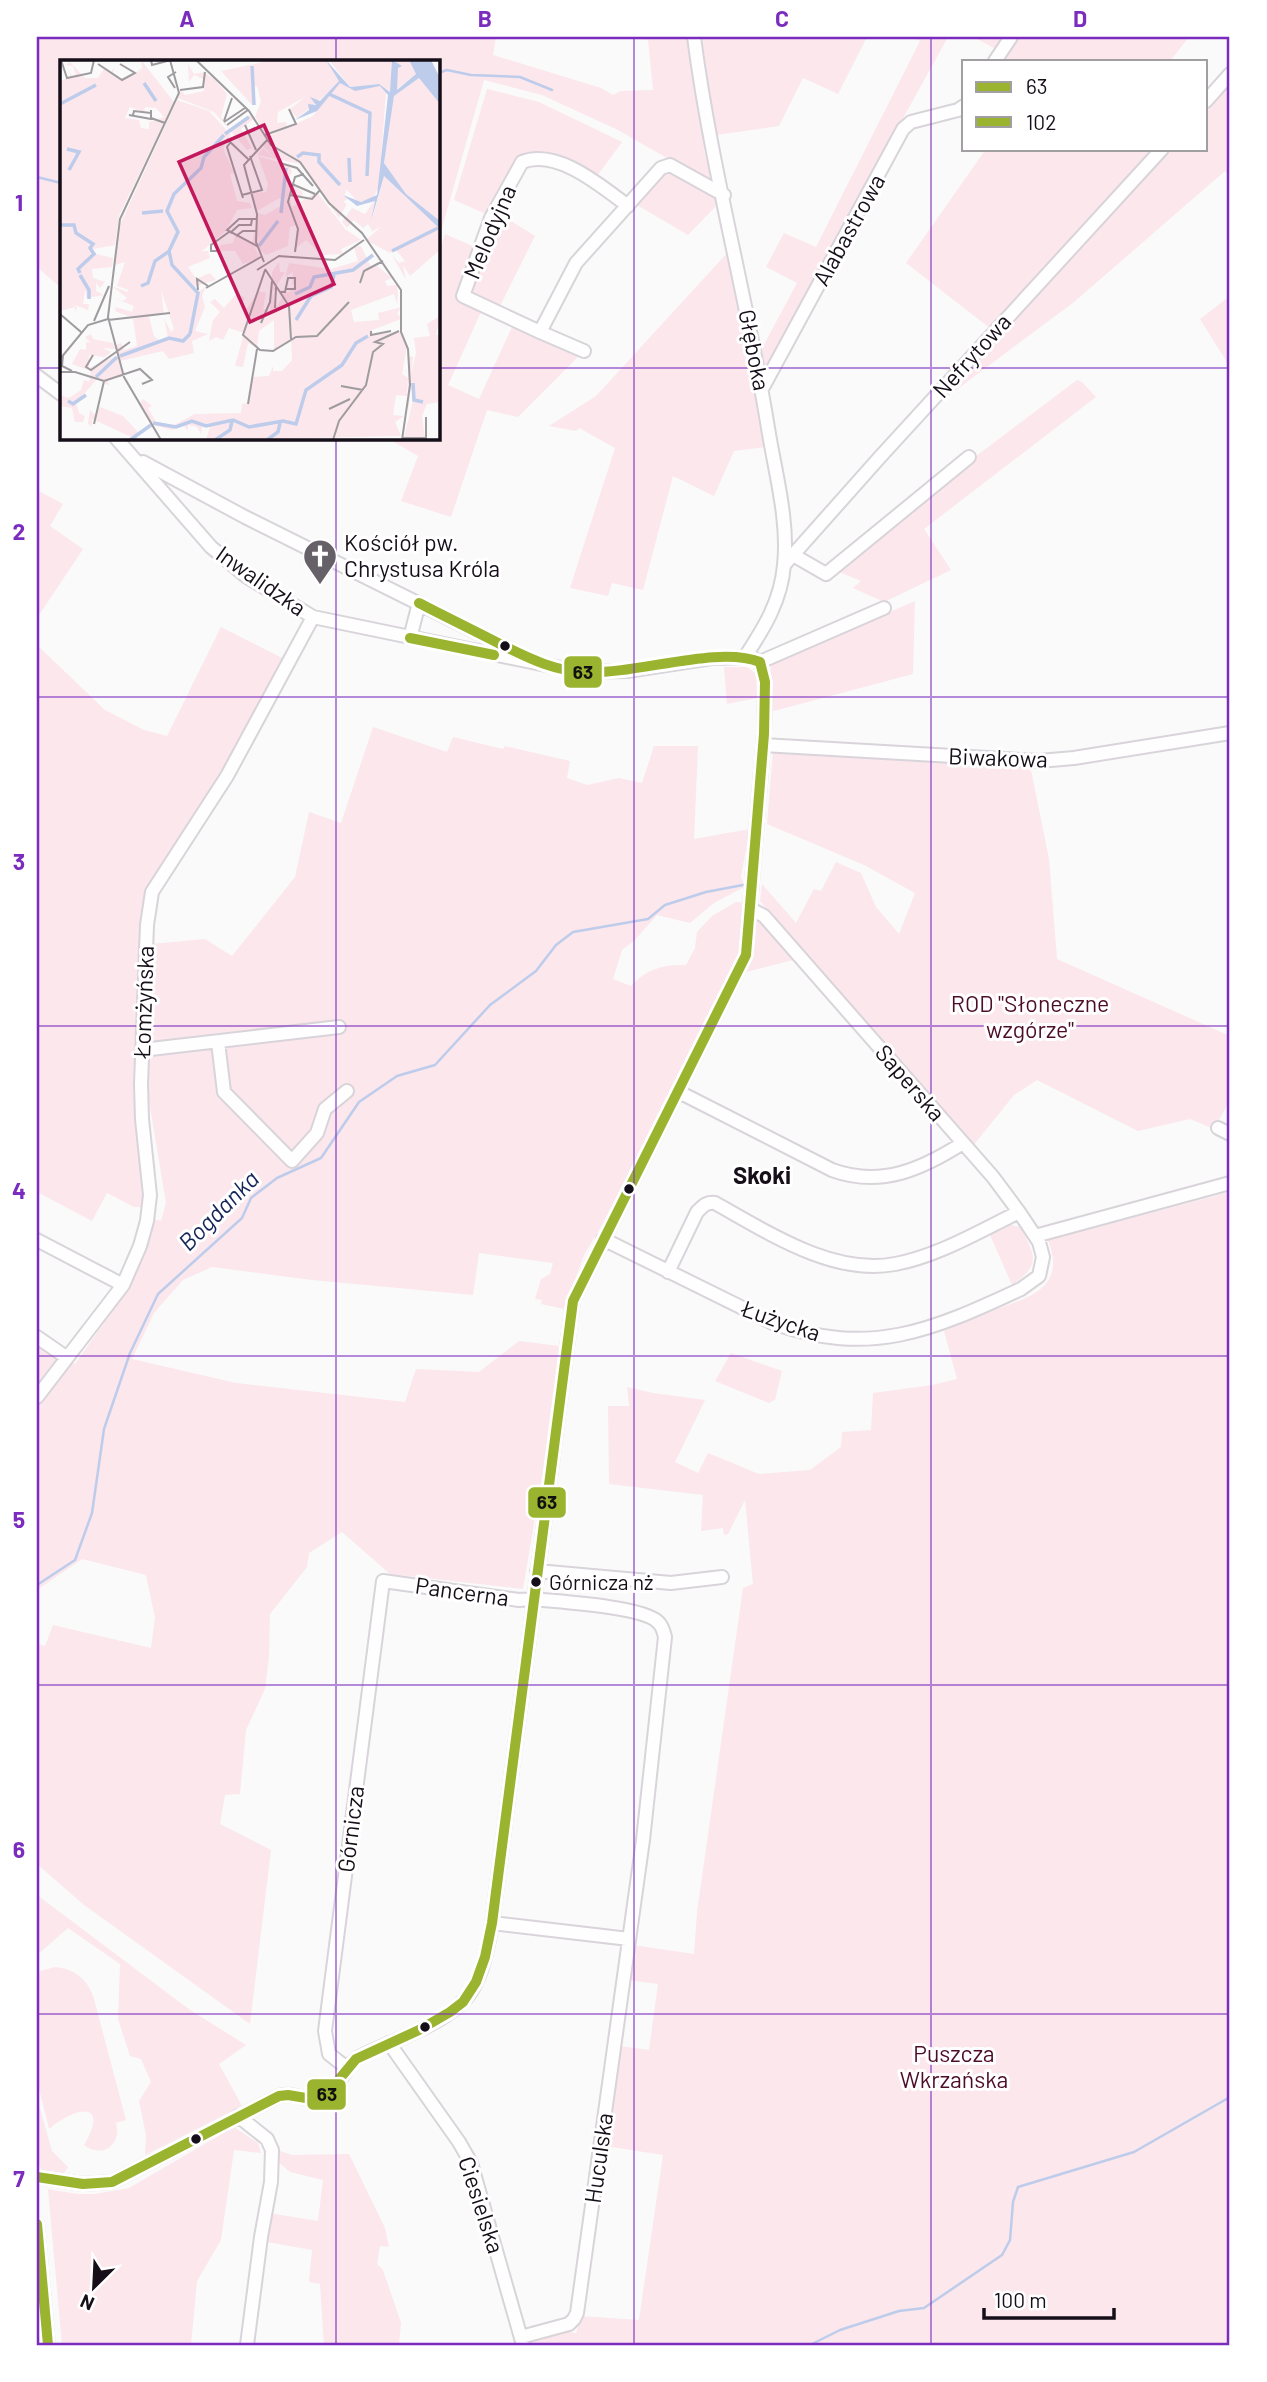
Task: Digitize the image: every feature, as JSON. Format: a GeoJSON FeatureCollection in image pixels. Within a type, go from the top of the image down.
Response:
{"type":"FeatureCollection","features":[{"type":"Feature","properties":{"kind":"street","name":"Głęboka"},"geometry":{"type":"LineString","coordinates":[[694,37],[701,89],[762,389],[789,560],[774,609],[745,657]]}},
{"type":"Feature","properties":{"kind":"street"},"geometry":{"type":"LineString","coordinates":[[996,60],[1011,37]]}},
{"type":"Feature","properties":{"kind":"street"},"geometry":{"type":"LineString","coordinates":[[1208,99],[1230,74]]}},
{"type":"Feature","properties":{"kind":"street","name":"Alabastrowa"},"geometry":{"type":"LineString","coordinates":[[762,389],[902,129],[911,122],[962,107]]}},
{"type":"Feature","properties":{"kind":"street","name":"Nefrytowa"},"geometry":{"type":"LineString","coordinates":[[789,560],[1161,150]]}},
{"type":"Feature","properties":{"kind":"street","name":"Melodyjna"},"geometry":{"type":"LineString","coordinates":[[584,351],[463,296],[491,218],[522,162],[541,158],[565,166],[589,177],[628,206]]}},
{"type":"Feature","properties":{"kind":"street"},"geometry":{"type":"LineString","coordinates":[[540,332],[576,263],[661,168],[670,165],[723,195]]}},
{"type":"Feature","properties":{"kind":"street"},"geometry":{"type":"LineString","coordinates":[[37,376],[60,393]]}},
{"type":"Feature","properties":{"kind":"street","name":"Inwalidzka"},"geometry":{"type":"LineString","coordinates":[[118,439],[202,538],[238,570],[313,617],[410,638],[495,649],[549,667],[580,671],[644,669],[703,659],[752,657],[760,662]]}},
{"type":"Feature","properties":{"kind":"street","name":"Inwalidzka"},"geometry":{"type":"LineString","coordinates":[[135,457],[186,486],[419,603],[495,649]]}},
{"type":"Feature","properties":{"kind":"street"},"geometry":{"type":"LineString","coordinates":[[789,560],[826,574],[969,457]]}},
{"type":"Feature","properties":{"kind":"street"},"geometry":{"type":"LineString","coordinates":[[171,502],[186,486]]}},
{"type":"Feature","properties":{"kind":"street"},"geometry":{"type":"LineString","coordinates":[[410,638],[419,603]]}},
{"type":"Feature","properties":{"kind":"street"},"geometry":{"type":"LineString","coordinates":[[37,2177],[83,2184],[112,2182],[282,2095],[311,2099],[323,2096],[333,2089],[346,2068],[358,2057],[440,2018],[467,1997],[482,1965],[492,1923],[573,1301],[744,961],[751,909],[763,745],[765,682],[760,662],[884,608]]}},
{"type":"Feature","properties":{"kind":"street","name":"Łomżyńska"},"geometry":{"type":"LineString","coordinates":[[37,1397],[122,1285],[140,1246],[150,1207],[142,1119],[142,1049],[147,925],[152,892],[227,776],[313,617]]}},
{"type":"Feature","properties":{"kind":"street","name":"Biwakowa"},"geometry":{"type":"LineString","coordinates":[[763,745],[1039,761],[1074,758],[1230,733]]}},
{"type":"Feature","properties":{"kind":"street","name":"Saperska"},"geometry":{"type":"LineString","coordinates":[[751,909],[764,916],[1000,1186],[1043,1252],[1041,1272]]}},
{"type":"Feature","properties":{"kind":"street"},"geometry":{"type":"LineString","coordinates":[[142,1049],[338,1027]]}},
{"type":"Feature","properties":{"kind":"street"},"geometry":{"type":"LineString","coordinates":[[218,1042],[224,1092],[292,1161],[317,1133],[325,1109],[347,1091]]}},
{"type":"Feature","properties":{"kind":"street"},"geometry":{"type":"LineString","coordinates":[[679,1092],[829,1169],[846,1175],[873,1178],[894,1175],[929,1163],[962,1143]]}},
{"type":"Feature","properties":{"kind":"street"},"geometry":{"type":"LineString","coordinates":[[1218,1128],[1230,1134]]}},
{"type":"Feature","properties":{"kind":"street"},"geometry":{"type":"LineString","coordinates":[[1035,1236],[1230,1184]]}},
{"type":"Feature","properties":{"kind":"street"},"geometry":{"type":"LineString","coordinates":[[668,1272],[697,1212],[710,1202],[803,1249],[846,1264],[866,1266],[912,1260],[1019,1212]]}},
{"type":"Feature","properties":{"kind":"street","name":"Łużycka"},"geometry":{"type":"LineString","coordinates":[[603,1239],[743,1309],[796,1331],[828,1338],[860,1339],[903,1335],[944,1323],[1021,1289],[1035,1280],[1041,1272]]}},
{"type":"Feature","properties":{"kind":"street"},"geometry":{"type":"LineString","coordinates":[[37,1240],[122,1285]]}},
{"type":"Feature","properties":{"kind":"street"},"geometry":{"type":"LineString","coordinates":[[37,1337],[66,1357]]}},
{"type":"Feature","properties":{"kind":"street","name":"Pancerna"},"geometry":{"type":"LineString","coordinates":[[537,1571],[671,1583],[722,1577]]}},
{"type":"Feature","properties":{"kind":"street","name":"Pancerna"},"geometry":{"type":"LineString","coordinates":[[383,1581],[636,1613],[655,1619],[662,1627]]}},
{"type":"Feature","properties":{"kind":"street","name":"Górnicza"},"geometry":{"type":"LineString","coordinates":[[346,2068],[329,2054],[325,2026],[383,1581]]}},
{"type":"Feature","properties":{"kind":"street","name":"Huculska"},"geometry":{"type":"LineString","coordinates":[[522,2341],[569,2324],[577,2313],[655,1740],[665,1637],[662,1627]]}},
{"type":"Feature","properties":{"kind":"street"},"geometry":{"type":"LineString","coordinates":[[492,1923],[629,1939]]}},
{"type":"Feature","properties":{"kind":"street","name":"Ciesielska"},"geometry":{"type":"LineString","coordinates":[[389,2043],[471,2163],[522,2341]]}},
{"type":"Feature","properties":{"kind":"street"},"geometry":{"type":"LineString","coordinates":[[238,2116],[267,2139],[272,2150],[271,2182],[247,2345]]}},
{"type":"Feature","properties":{"kind":"street"},"geometry":{"type":"LineString","coordinates":[[37,2224],[40,2299],[48,2345]]}},
{"type":"Feature","properties":{"kind":"green space"},"geometry":{"type":"Polygon","coordinates":[[[37,37],[496,37],[493,55],[601,88],[613,95],[621,91],[653,90],[648,40],[606,37],[687,37],[705,155],[714,185],[618,130],[542,95],[484,80],[439,238],[439,60],[60,60],[60,287],[37,267],[37,37]]]}},
{"type":"Feature","properties":{"kind":"green space"},"geometry":{"type":"Polygon","coordinates":[[[702,37],[867,37],[838,94],[803,78],[779,126],[716,135],[702,37]]]}},
{"type":"Feature","properties":{"kind":"green space"},"geometry":{"type":"Polygon","coordinates":[[[912,37],[948,37],[765,373],[761,350],[797,283],[766,267],[784,233],[816,247],[920,41],[912,37]]]}},
{"type":"Feature","properties":{"kind":"green space"},"geometry":{"type":"Polygon","coordinates":[[[973,37],[1189,37],[1171,60],[1007,60],[996,49],[973,37]]]}},
{"type":"Feature","properties":{"kind":"green space"},"geometry":{"type":"Polygon","coordinates":[[[1230,83],[1230,177],[1225,171],[1074,302],[928,411],[1169,150],[1208,150],[1208,108],[1230,83]]]}},
{"type":"Feature","properties":{"kind":"green space"},"geometry":{"type":"Polygon","coordinates":[[[487,89],[539,102],[622,142],[597,176],[545,153],[521,155],[486,214],[454,200],[487,89]]]}},
{"type":"Feature","properties":{"kind":"green space"},"geometry":{"type":"Polygon","coordinates":[[[985,150],[1155,150],[991,329],[906,263],[985,150]]]}},
{"type":"Feature","properties":{"kind":"green space"},"geometry":{"type":"Polygon","coordinates":[[[671,171],[720,202],[688,235],[637,205],[666,172],[671,171]]]}},
{"type":"Feature","properties":{"kind":"green space"},"geometry":{"type":"Polygon","coordinates":[[[498,213],[535,236],[499,308],[486,301],[448,385],[479,399],[512,327],[580,355],[518,417],[487,410],[451,517],[401,501],[418,456],[389,439],[439,439],[439,250],[445,234],[484,251],[498,213]]]}},
{"type":"Feature","properties":{"kind":"green space"},"geometry":{"type":"Polygon","coordinates":[[[730,250],[767,447],[734,451],[714,496],[673,476],[643,590],[612,583],[608,596],[570,588],[615,448],[579,428],[576,431],[549,426],[596,396],[730,250]]]}},
{"type":"Feature","properties":{"kind":"green space"},"geometry":{"type":"Polygon","coordinates":[[[1230,296],[1230,367],[1200,319],[1230,296]]]}},
{"type":"Feature","properties":{"kind":"green space"},"geometry":{"type":"Polygon","coordinates":[[[1077,380],[1096,397],[924,529],[951,570],[884,602],[853,588],[861,581],[839,572],[838,568],[935,487],[1077,380]]]}},
{"type":"Feature","properties":{"kind":"green space"},"geometry":{"type":"Polygon","coordinates":[[[37,490],[63,504],[50,526],[83,549],[37,618],[37,490]]]}},
{"type":"Feature","properties":{"kind":"green space"},"geometry":{"type":"Polygon","coordinates":[[[915,601],[913,674],[770,712],[771,664],[915,601]]]}},
{"type":"Feature","properties":{"kind":"green space"},"geometry":{"type":"Polygon","coordinates":[[[221,627],[282,658],[231,760],[152,879],[143,905],[137,1128],[143,1207],[134,1207],[107,1193],[92,1221],[37,1192],[37,645],[105,710],[144,730],[167,736],[221,627]]]}},
{"type":"Feature","properties":{"kind":"green space"},"geometry":{"type":"Polygon","coordinates":[[[724,667],[747,667],[756,674],[757,698],[727,704],[724,667]]]}},
{"type":"Feature","properties":{"kind":"green space"},"geometry":{"type":"Polygon","coordinates":[[[373,727],[447,752],[453,737],[570,761],[567,778],[587,785],[619,778],[642,783],[654,746],[698,746],[694,839],[750,829],[741,876],[744,887],[714,903],[690,923],[657,915],[634,941],[622,950],[613,979],[631,986],[643,975],[656,969],[670,965],[686,965],[695,948],[697,932],[712,916],[736,902],[745,903],[740,952],[729,981],[585,1253],[564,1309],[541,1304],[542,1300],[535,1299],[541,1279],[550,1274],[553,1263],[479,1253],[473,1295],[312,1280],[212,1267],[183,1280],[154,1313],[132,1359],[236,1383],[405,1402],[416,1369],[479,1372],[519,1341],[559,1346],[542,1476],[523,1589],[390,1574],[342,1532],[309,1553],[307,1567],[270,1614],[265,1689],[246,1730],[240,1794],[225,1795],[220,1824],[271,1850],[250,2024],[84,1905],[37,1864],[37,1643],[45,1646],[53,1625],[151,1648],[155,1618],[146,1575],[82,1559],[37,1590],[37,1340],[75,1364],[127,1290],[148,1246],[154,1219],[161,1221],[166,1203],[146,1083],[151,944],[205,939],[232,956],[295,877],[309,812],[341,823],[373,727]]]}},
{"type":"Feature","properties":{"kind":"green space","name":"ROD \"Słoneczne wzgórze\""},"geometry":{"type":"Polygon","coordinates":[[[773,751],[985,765],[1030,765],[1049,859],[1057,959],[1230,1036],[1230,1100],[1214,1129],[1190,1119],[1138,1131],[1037,1080],[1014,1095],[972,1147],[760,901],[762,884],[796,923],[814,889],[821,891],[836,862],[861,873],[876,907],[899,934],[915,893],[864,865],[767,824],[773,751]]]}},
{"type":"Feature","properties":{"kind":"green space"},"geometry":{"type":"Polygon","coordinates":[[[759,920],[797,959],[746,972],[752,954],[756,921],[759,920]]]}},
{"type":"Feature","properties":{"kind":"green space","name":"Puszcza Wkrzańska"},"geometry":{"type":"Polygon","coordinates":[[[1230,1192],[1230,2345],[528,2345],[527,2340],[566,2329],[576,2333],[581,2316],[639,2320],[663,2155],[605,2146],[620,2046],[649,2050],[658,1984],[628,1980],[633,1945],[694,1954],[697,1912],[743,1588],[753,1584],[745,1500],[728,1534],[724,1535],[723,1528],[701,1531],[703,1495],[609,1484],[608,1406],[629,1406],[627,1387],[705,1400],[675,1462],[698,1473],[708,1453],[759,1474],[810,1470],[841,1447],[842,1432],[871,1430],[873,1393],[957,1379],[944,1331],[1038,1291],[1047,1283],[1052,1272],[1053,1258],[1048,1240],[1230,1192]]]}},
{"type":"Feature","properties":{"kind":"green space"},"geometry":{"type":"Polygon","coordinates":[[[1011,1225],[1020,1227],[1030,1245],[1033,1259],[1028,1272],[1012,1285],[990,1235],[1011,1225]]]}},
{"type":"Feature","properties":{"kind":"green space"},"geometry":{"type":"Polygon","coordinates":[[[731,1353],[782,1371],[775,1400],[769,1403],[715,1381],[731,1353]]]}},
{"type":"Feature","properties":{"kind":"green space"},"geometry":{"type":"Polygon","coordinates":[[[37,1895],[190,2010],[246,2045],[219,2064],[242,2106],[145,2155],[146,2135],[139,2101],[151,2082],[141,2059],[130,2056],[118,2019],[120,1964],[68,1928],[37,1955],[37,1895]]]}},
{"type":"Feature","properties":{"kind":"green space"},"geometry":{"type":"Polygon","coordinates":[[[55,1967],[69,1970],[80,1977],[94,1999],[126,2120],[116,2123],[116,2138],[109,2148],[104,2150],[97,2151],[84,2145],[93,2120],[91,2114],[86,2112],[69,2116],[49,2129],[37,2081],[37,1972],[55,1967]]]}},
{"type":"Feature","properties":{"kind":"green space"},"geometry":{"type":"Polygon","coordinates":[[[37,2098],[52,2151],[68,2167],[63,2175],[44,2172],[38,2165],[37,2098]]]}},
{"type":"Feature","properties":{"kind":"green space"},"geometry":{"type":"Polygon","coordinates":[[[234,2127],[258,2143],[261,2153],[234,2150],[221,2240],[197,2281],[191,2345],[62,2345],[48,2189],[95,2194],[129,2188],[234,2127]]]}},
{"type":"Feature","properties":{"kind":"green space"},"geometry":{"type":"Polygon","coordinates":[[[277,2150],[292,2155],[349,2154],[385,2228],[389,2247],[380,2246],[377,2264],[383,2270],[401,2323],[399,2345],[324,2345],[320,2284],[309,2282],[312,2250],[267,2242],[269,2213],[318,2221],[323,2180],[290,2172],[277,2161],[277,2150]]]}},
{"type":"Feature","properties":{"kind":"waterway"},"geometry":{"type":"LineString","coordinates":[[439,73],[447,70],[471,75],[520,77],[552,90]]}},
{"type":"Feature","properties":{"kind":"waterway"},"geometry":{"type":"LineString","coordinates":[[37,177],[60,183]]}},
{"type":"Feature","properties":{"kind":"waterway","name":"Bogdanka"},"geometry":{"type":"LineString","coordinates":[[37,1585],[75,1560],[92,1513],[104,1429],[130,1353],[158,1294],[242,1218],[251,1198],[277,1178],[321,1158],[359,1102],[397,1076],[435,1065],[490,1005],[536,971],[556,945],[573,932],[648,919],[665,905],[706,892],[743,885]]}},
{"type":"Feature","properties":{"kind":"waterway"},"geometry":{"type":"LineString","coordinates":[[810,2345],[840,2330],[899,2311],[924,2308],[1002,2255],[1010,2240],[1013,2202],[1018,2187],[1134,2152],[1230,2097]]}},
{"type":"Feature","properties":{"kind":"transit line","name":"63"},"geometry":{"type":"LineString","coordinates":[[419,603],[541,663],[573,671],[605,672],[699,658],[742,658],[760,662]]}},
{"type":"Feature","properties":{"kind":"transit line","name":"63"},"geometry":{"type":"LineString","coordinates":[[410,638],[494,655]]}},
{"type":"Feature","properties":{"kind":"transit line","name":"63"},"geometry":{"type":"LineString","coordinates":[[37,2177],[83,2184],[112,2182],[279,2096],[312,2099],[326,2095],[356,2059],[419,2030],[450,2012],[463,2002],[476,1982],[485,1957],[492,1923],[573,1301],[746,955],[764,734],[765,682],[760,662]]}},
{"type":"Feature","properties":{"kind":"transit line","name":"102"},"geometry":{"type":"LineString","coordinates":[[37,2224],[48,2345]]}},
{"type":"Feature","properties":{"kind":"place","name":"Kościół pw. Chrystusa Króla"},"geometry":{"type":"Point","coordinates":[320,586]}},
{"type":"Feature","properties":{"kind":"place","name":"Górnicza nż"},"geometry":{"type":"Point","coordinates":[536,1582]}},
{"type":"Feature","properties":{"kind":"district","name":"Skoki"},"geometry":{"type":"Point","coordinates":[762,1176]}}]}
